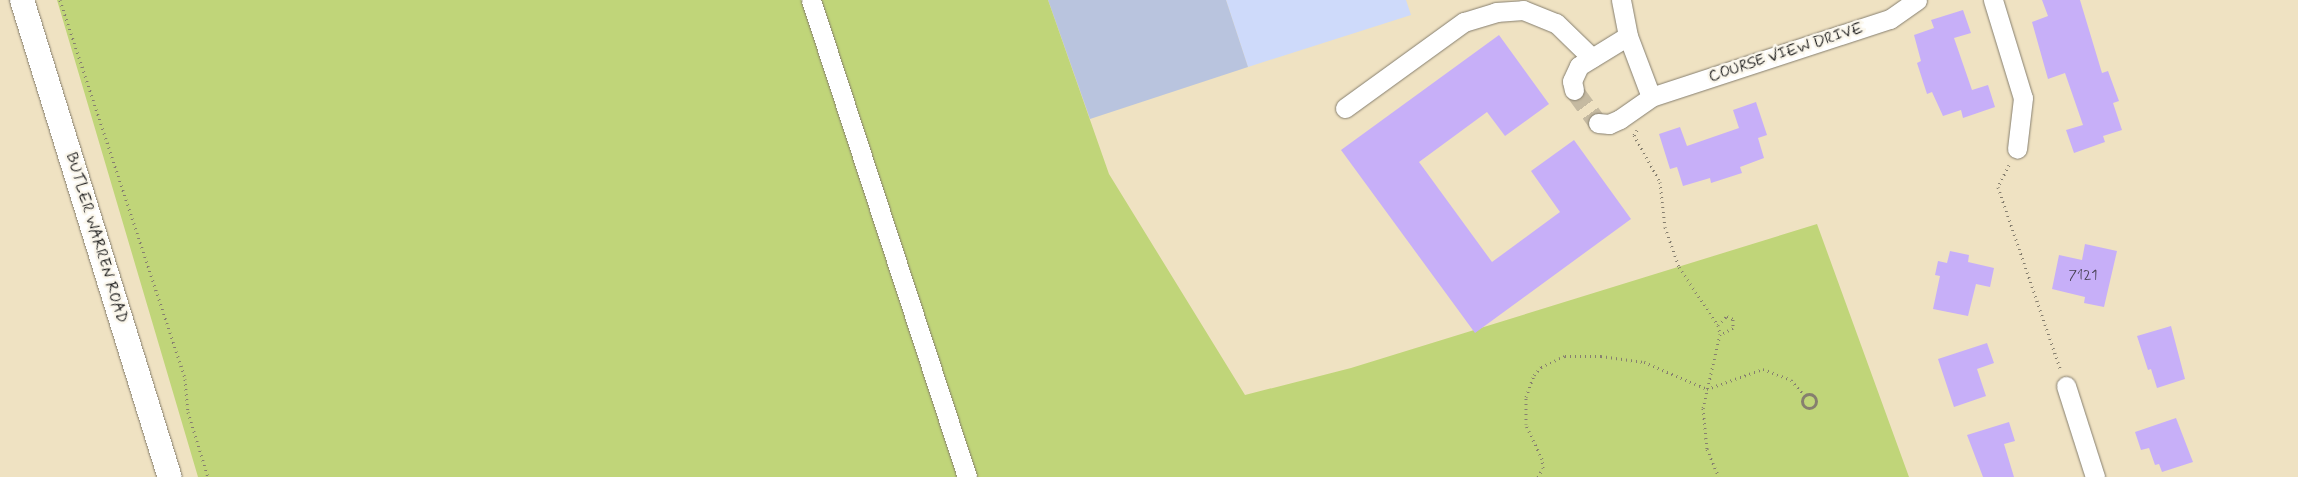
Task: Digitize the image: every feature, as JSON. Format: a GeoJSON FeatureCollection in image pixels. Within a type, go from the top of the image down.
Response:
{"type":"FeatureCollection","features":[{"type":"Feature","properties":{"kind":"main road","name":"BUTLER WARREN ROAD"},"geometry":{"type":"LineString","coordinates":[[22,0],[170,477]]}},
{"type":"Feature","properties":{"kind":"street"},"geometry":{"type":"LineString","coordinates":[[811,0],[967,477]]}},
{"type":"Feature","properties":{"kind":"street"},"geometry":{"type":"LineString","coordinates":[[1621,0],[1628,36],[1651,97]]}},
{"type":"Feature","properties":{"kind":"street","name":"COURSE VIEW DRIVE"},"geometry":{"type":"LineString","coordinates":[[1598,123],[1614,122],[1651,97],[1890,19],[1917,0]]}},
{"type":"Feature","properties":{"kind":"street"},"geometry":{"type":"LineString","coordinates":[[1993,0],[2023,98],[2017,148]]}},
{"type":"Feature","properties":{"kind":"street"},"geometry":{"type":"LineString","coordinates":[[1345,108],[1464,22],[1496,12],[1523,10],[1556,24],[1592,58]]}},
{"type":"Feature","properties":{"kind":"street"},"geometry":{"type":"LineString","coordinates":[[1574,90],[1572,81],[1579,66],[1628,36]]}},
{"type":"Feature","properties":{"kind":"street"},"geometry":{"type":"LineString","coordinates":[[2066,386],[2095,477]]}},
{"type":"Feature","properties":{"kind":"path"},"geometry":{"type":"LineString","coordinates":[[60,0],[185,379],[188,412],[208,477]]}},
{"type":"Feature","properties":{"kind":"path"},"geometry":{"type":"LineString","coordinates":[[1638,128],[1634,135],[1660,182],[1664,227],[1679,267],[1718,325],[1720,334],[1702,408],[1703,429],[1719,477]]}},
{"type":"Feature","properties":{"kind":"path"},"geometry":{"type":"LineString","coordinates":[[2017,148],[1998,187],[2066,386]]}},
{"type":"Feature","properties":{"kind":"path"},"geometry":{"type":"LineString","coordinates":[[1718,325],[1727,316],[1733,319],[1733,328],[1720,334]]}},
{"type":"Feature","properties":{"kind":"path"},"geometry":{"type":"LineString","coordinates":[[1538,477],[1543,468],[1542,459],[1526,424],[1526,397],[1534,375],[1551,362],[1577,355],[1644,362],[1707,389],[1763,369],[1790,380],[1804,394],[1815,397],[1812,407],[1802,403],[1804,394]]}},
{"type":"Feature","properties":{"kind":"shaded area"},"geometry":{"type":"Polygon","coordinates":[[[1048,0],[1226,0],[1248,67],[1090,119],[1048,0]]]}},
{"type":"Feature","properties":{"kind":"shaded area"},"geometry":{"type":"Polygon","coordinates":[[[1226,0],[1406,0],[1411,15],[1248,67],[1226,0]]]}},
{"type":"Feature","properties":{"kind":"green space"},"geometry":{"type":"Polygon","coordinates":[[[57,0],[1048,0],[1109,174],[1245,395],[1351,368],[1817,224],[1909,477],[198,477],[57,0]]]}},
{"type":"Feature","properties":{"kind":"building"},"geometry":{"type":"Polygon","coordinates":[[[2042,0],[2080,0],[2102,73],[2108,71],[2119,101],[2113,103],[2122,130],[2103,136],[2105,142],[2074,153],[2066,130],[2083,125],[2065,73],[2048,79],[2032,22],[2048,16],[2042,0]]]}},
{"type":"Feature","properties":{"kind":"building"},"geometry":{"type":"Polygon","coordinates":[[[1963,10],[1971,33],[1954,38],[1972,90],[1988,85],[1995,107],[1963,118],[1961,110],[1943,116],[1932,92],[1927,94],[1917,63],[1921,61],[1914,35],[1934,28],[1931,20],[1963,10]]]}},
{"type":"Feature","properties":{"kind":"building"},"geometry":{"type":"Polygon","coordinates":[[[1499,35],[1549,104],[1505,136],[1487,112],[1419,162],[1492,262],[1560,212],[1531,171],[1574,140],[1631,219],[1475,333],[1341,150],[1499,35]]]}},
{"type":"Feature","properties":{"kind":"building"},"geometry":{"type":"Polygon","coordinates":[[[1756,102],[1767,135],[1758,138],[1764,158],[1740,167],[1742,173],[1711,183],[1710,178],[1683,186],[1677,167],[1670,169],[1659,134],[1680,127],[1687,146],[1739,128],[1733,110],[1756,102]]]}},
{"type":"Feature","properties":{"kind":"building"},"geometry":{"type":"Polygon","coordinates":[[[2085,244],[2117,251],[2104,307],[2084,303],[2085,297],[2052,289],[2059,255],[2082,260],[2085,244]]]}},
{"type":"Feature","properties":{"kind":"building"},"geometry":{"type":"Polygon","coordinates":[[[1950,251],[1969,255],[1968,262],[1994,268],[1990,287],[1976,284],[1968,316],[1933,309],[1940,276],[1935,275],[1938,261],[1947,263],[1950,251]]]}},
{"type":"Feature","properties":{"kind":"building"},"geometry":{"type":"Polygon","coordinates":[[[2171,326],[2185,379],[2157,388],[2151,369],[2148,370],[2137,336],[2171,326]]]}},
{"type":"Feature","properties":{"kind":"building"},"geometry":{"type":"Polygon","coordinates":[[[1987,343],[1994,363],[1977,369],[1986,396],[1954,407],[1938,359],[1987,343]]]}},
{"type":"Feature","properties":{"kind":"building"},"geometry":{"type":"Polygon","coordinates":[[[2176,418],[2193,462],[2162,472],[2159,464],[2155,465],[2149,448],[2141,450],[2135,432],[2176,418]]]}},
{"type":"Feature","properties":{"kind":"building"},"geometry":{"type":"Polygon","coordinates":[[[2009,422],[2015,441],[2004,444],[2014,477],[1983,477],[1967,435],[2009,422]]]}},
{"type":"Feature","properties":{"kind":"tunnel"},"geometry":{"type":"LineString","coordinates":[[1574,90],[1598,123]]}}]}
